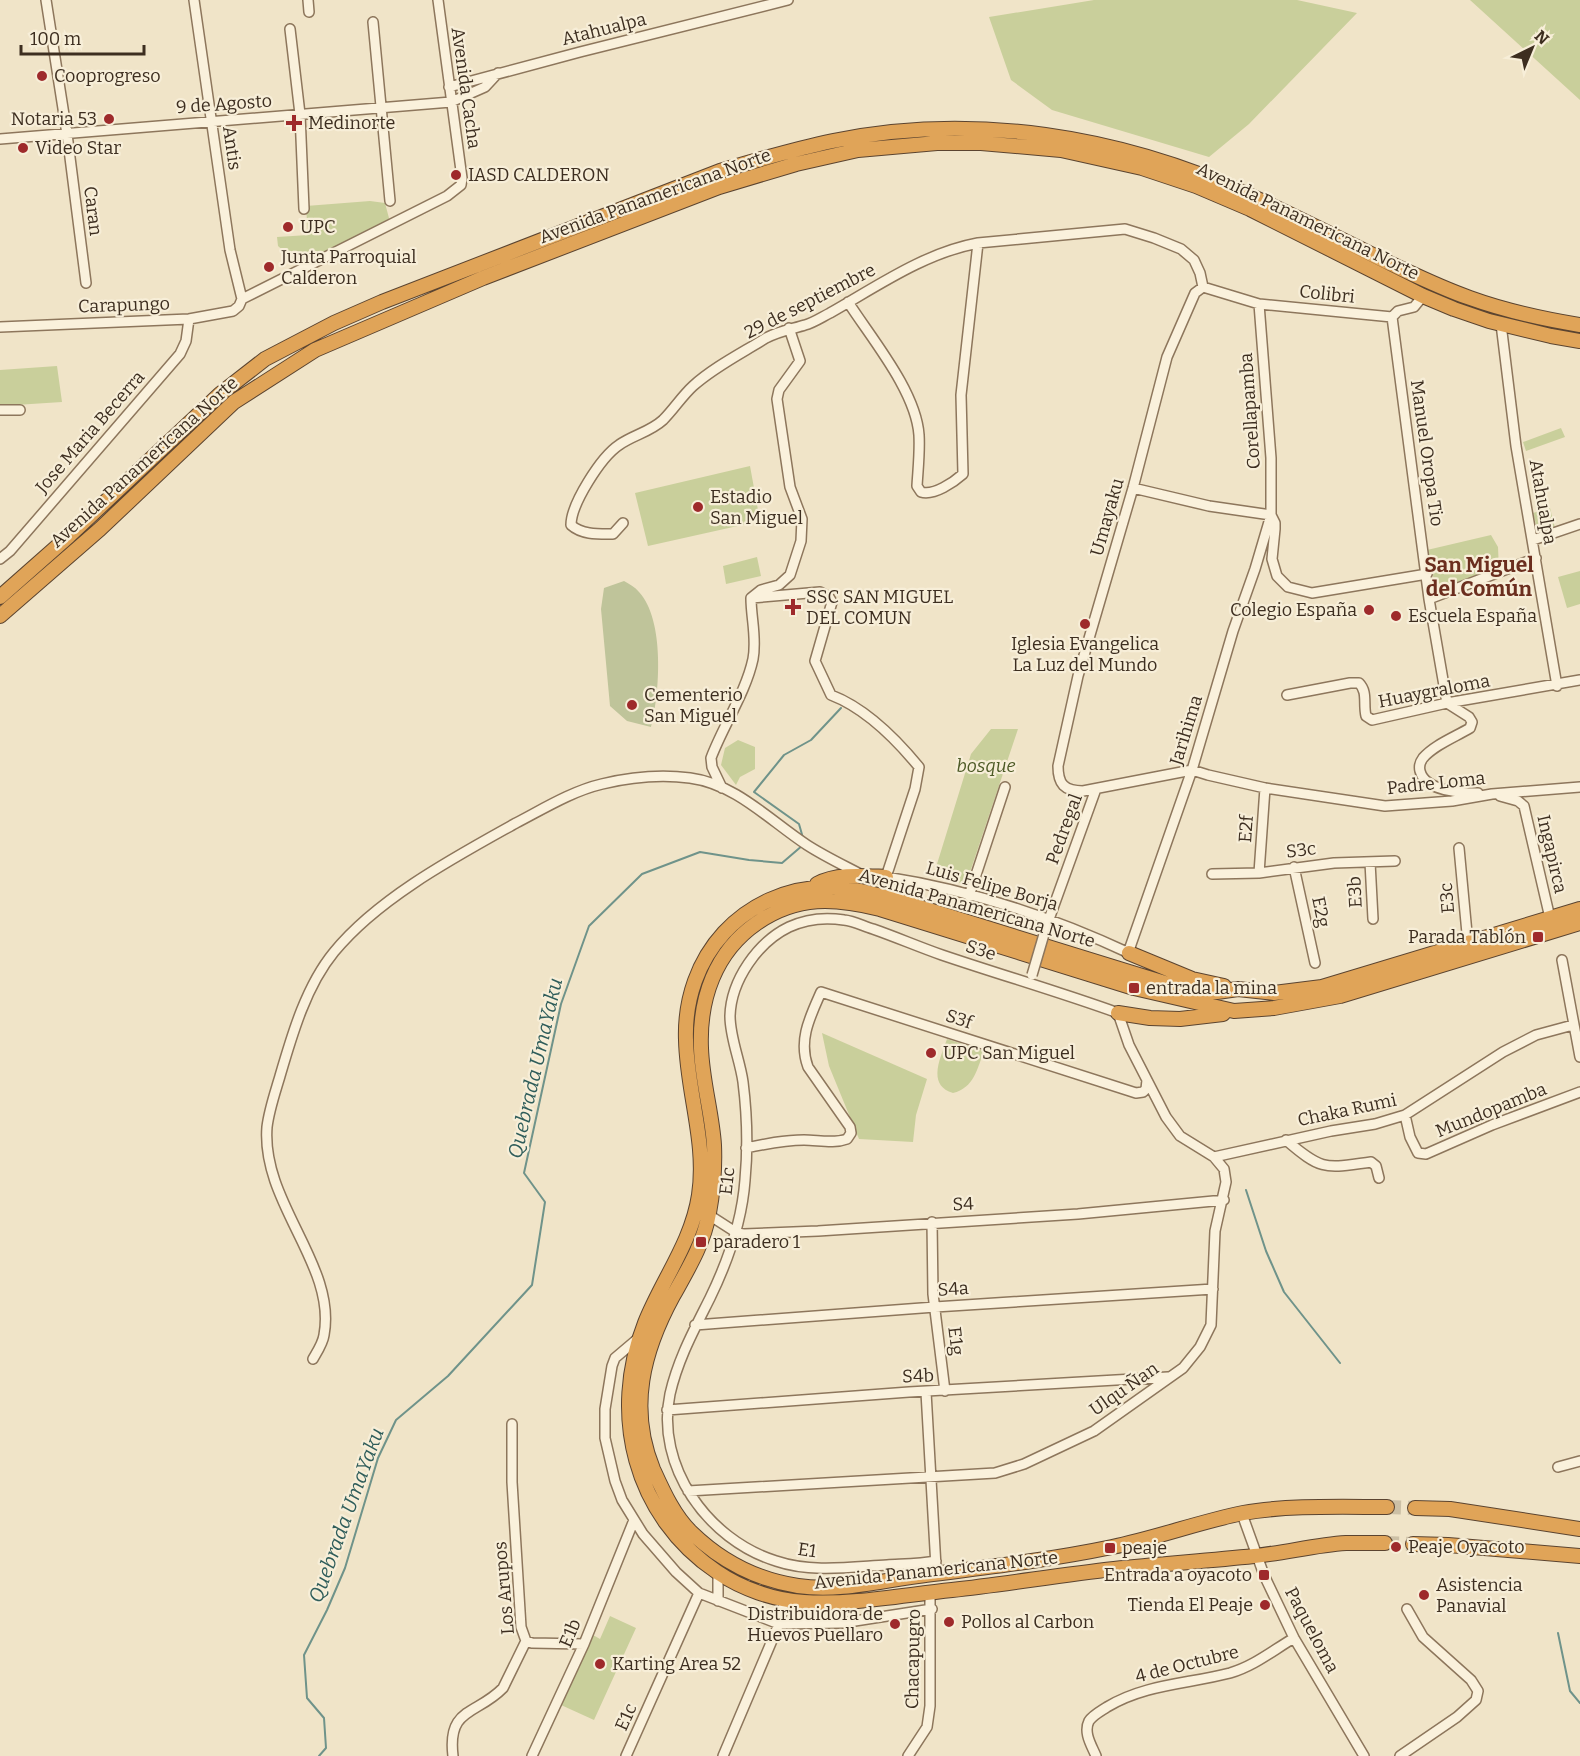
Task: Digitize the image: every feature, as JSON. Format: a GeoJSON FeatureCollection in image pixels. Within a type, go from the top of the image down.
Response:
{"type":"FeatureCollection","features":[{"type":"Feature","properties":{"kind":"highway","name":"Avenida Panamericana Norte"},"geometry":{"type":"LineString","coordinates":[[0,597],[69,536],[220,394],[265,359],[334,323],[382,302],[720,171],[771,155],[835,140],[910,131],[980,129],[1044,134],[1093,143],[1169,163],[1216,180],[1430,283],[1471,299],[1547,319],[1580,325]]}},
{"type":"Feature","properties":{"kind":"highway","name":"Avenida Panamericana Norte"},"geometry":{"type":"LineString","coordinates":[[0,616],[100,529],[234,402],[315,350],[483,278],[719,187],[816,159],[858,150],[981,143],[1060,150],[1142,168],[1196,186],[1250,209],[1422,296],[1483,320],[1580,341]]}},
{"type":"Feature","properties":{"kind":"highway"},"geometry":{"type":"LineString","coordinates":[[807,890],[832,878],[886,877]]}},
{"type":"Feature","properties":{"kind":"highway","name":"Avenida Panamericana Norte"},"geometry":{"type":"LineString","coordinates":[[1385,1543],[1344,1543],[1258,1556],[1156,1564],[839,1602],[785,1600],[760,1593],[718,1573],[690,1551],[663,1520],[646,1486],[631,1443],[627,1412],[633,1360],[655,1300],[674,1265],[687,1234],[700,1191],[699,1134],[686,1044],[687,1014],[693,985],[707,953],[735,922],[770,900],[827,887],[845,888],[890,898],[1184,989],[1217,992],[1238,989],[1274,993],[1322,987],[1580,909]]}},
{"type":"Feature","properties":{"kind":"highway","name":"Avenida Panamericana Norte"},"geometry":{"type":"LineString","coordinates":[[1387,1507],[1285,1509],[1242,1514],[1110,1548],[936,1568],[828,1588],[800,1587],[755,1576],[710,1549],[688,1530],[673,1509],[648,1456],[641,1421],[641,1387],[649,1346],[696,1253],[709,1215],[713,1190],[714,1147],[701,1048],[704,1000],[712,977],[727,951],[754,926],[777,912],[824,900],[841,900],[857,904],[1032,955],[1134,988],[1234,1011],[1274,1008],[1340,996],[1580,924]]}},
{"type":"Feature","properties":{"kind":"highway"},"geometry":{"type":"LineString","coordinates":[[1128,953],[1192,979],[1238,989]]}},
{"type":"Feature","properties":{"kind":"highway"},"geometry":{"type":"LineString","coordinates":[[1118,1013],[1150,1018],[1180,1019],[1234,1011]]}},
{"type":"Feature","properties":{"kind":"highway"},"geometry":{"type":"LineString","coordinates":[[1415,1508],[1450,1509],[1574,1528]]}},
{"type":"Feature","properties":{"kind":"highway"},"geometry":{"type":"LineString","coordinates":[[1413,1544],[1573,1555]]}},
{"type":"Feature","properties":{"kind":"street","name":"Caran"},"geometry":{"type":"LineString","coordinates":[[46,0],[67,134],[86,283]]}},
{"type":"Feature","properties":{"kind":"street","name":"Antis"},"geometry":{"type":"LineString","coordinates":[[195,0],[230,250],[242,299]]}},
{"type":"Feature","properties":{"kind":"street"},"geometry":{"type":"LineString","coordinates":[[308,0],[309,12]]}},
{"type":"Feature","properties":{"kind":"street","name":"Avenida Cacha"},"geometry":{"type":"LineString","coordinates":[[242,299],[447,196],[458,188],[462,178],[438,0]]}},
{"type":"Feature","properties":{"kind":"street","name":"Atahualpa"},"geometry":{"type":"LineString","coordinates":[[449,87],[788,0]]}},
{"type":"Feature","properties":{"kind":"street"},"geometry":{"type":"LineString","coordinates":[[374,22],[390,201]]}},
{"type":"Feature","properties":{"kind":"street"},"geometry":{"type":"LineString","coordinates":[[290,29],[300,114],[304,209]]}},
{"type":"Feature","properties":{"kind":"street","name":"Atahualpa"},"geometry":{"type":"LineString","coordinates":[[451,102],[485,87],[498,73]]}},
{"type":"Feature","properties":{"kind":"street","name":"9 de Agosto"},"geometry":{"type":"LineString","coordinates":[[0,139],[451,102]]}},
{"type":"Feature","properties":{"kind":"street","name":"29 de septiembre"},"geometry":{"type":"LineString","coordinates":[[623,523],[613,534],[587,533],[576,530],[571,525],[571,518],[587,483],[602,462],[619,445],[662,420],[694,385],[767,338],[789,328],[807,325],[928,259],[963,245],[1125,229],[1181,249],[1194,260],[1203,287]]}},
{"type":"Feature","properties":{"kind":"street"},"geometry":{"type":"LineString","coordinates":[[848,302],[901,383],[912,409],[919,433],[917,486],[921,492],[927,494],[955,481],[963,474],[961,395],[978,243]]}},
{"type":"Feature","properties":{"kind":"street"},"geometry":{"type":"LineString","coordinates":[[1203,287],[1259,304]]}},
{"type":"Feature","properties":{"kind":"street","name":"Umayaku"},"geometry":{"type":"LineString","coordinates":[[1096,789],[1073,791],[1065,787],[1058,777],[1058,766],[1078,676],[1133,488],[1167,357],[1195,293],[1203,287]]}},
{"type":"Feature","properties":{"kind":"street"},"geometry":{"type":"LineString","coordinates":[[1392,316],[1398,311],[1414,307],[1422,296]]}},
{"type":"Feature","properties":{"kind":"street","name":"Carapungo"},"geometry":{"type":"LineString","coordinates":[[0,327],[189,319],[233,311],[242,299]]}},
{"type":"Feature","properties":{"kind":"street","name":"Colibri"},"geometry":{"type":"LineString","coordinates":[[1259,304],[1392,316]]}},
{"type":"Feature","properties":{"kind":"street","name":"Corellapamba"},"geometry":{"type":"LineString","coordinates":[[1259,304],[1271,458],[1271,515]]}},
{"type":"Feature","properties":{"kind":"street","name":"Manuel Oropa Tio"},"geometry":{"type":"LineString","coordinates":[[1392,316],[1429,599],[1448,703]]}},
{"type":"Feature","properties":{"kind":"street","name":"Jose Maria Becerra"},"geometry":{"type":"LineString","coordinates":[[0,559],[10,552],[180,354],[186,345],[189,319]]}},
{"type":"Feature","properties":{"kind":"street","name":"Atahualpa"},"geometry":{"type":"LineString","coordinates":[[1501,324],[1516,446],[1557,686]]}},
{"type":"Feature","properties":{"kind":"street"},"geometry":{"type":"LineString","coordinates":[[751,598],[761,590],[779,585],[790,575],[801,541],[802,519],[790,487],[777,399],[779,390],[800,361],[789,328]]}},
{"type":"Feature","properties":{"kind":"street"},"geometry":{"type":"LineString","coordinates":[[0,410],[20,410]]}},
{"type":"Feature","properties":{"kind":"street"},"geometry":{"type":"LineString","coordinates":[[1133,488],[1209,506],[1271,515],[1275,529],[1272,559],[1277,576],[1288,587],[1311,593],[1427,574]]}},
{"type":"Feature","properties":{"kind":"street","name":"Jarihima"},"geometry":{"type":"LineString","coordinates":[[1128,953],[1192,770],[1233,631],[1271,515]]}},
{"type":"Feature","properties":{"kind":"street"},"geometry":{"type":"LineString","coordinates":[[1533,540],[1580,524]]}},
{"type":"Feature","properties":{"kind":"street"},"geometry":{"type":"LineString","coordinates":[[1429,599],[1536,558]]}},
{"type":"Feature","properties":{"kind":"street"},"geometry":{"type":"LineString","coordinates":[[751,598],[820,592],[829,597],[832,602],[815,661],[831,695],[846,701],[862,712],[896,741],[919,767],[915,789],[886,877]]}},
{"type":"Feature","properties":{"kind":"street"},"geometry":{"type":"LineString","coordinates":[[722,788],[712,767],[711,758],[753,659],[755,632],[751,615],[751,598]]}},
{"type":"Feature","properties":{"kind":"street","name":"Huaygraloma"},"geometry":{"type":"LineString","coordinates":[[1287,695],[1359,683],[1365,693],[1366,716],[1372,720],[1448,703],[1557,686],[1580,680]]}},
{"type":"Feature","properties":{"kind":"street","name":"Ingapirca"},"geometry":{"type":"LineString","coordinates":[[1448,703],[1469,717],[1472,722],[1470,728],[1429,752],[1420,760],[1419,770],[1425,781],[1434,786],[1492,794],[1518,801],[1524,806],[1550,918]]}},
{"type":"Feature","properties":{"kind":"street"},"geometry":{"type":"LineString","coordinates":[[1096,789],[1192,770]]}},
{"type":"Feature","properties":{"kind":"street","name":"Padre Loma"},"geometry":{"type":"LineString","coordinates":[[1192,770],[1265,788],[1385,806],[1580,787]]}},
{"type":"Feature","properties":{"kind":"street"},"geometry":{"type":"LineString","coordinates":[[313,1359],[324,1337],[325,1302],[314,1268],[279,1196],[267,1151],[267,1126],[272,1101],[296,1023],[320,974],[332,954],[347,936],[388,902],[456,856],[555,803],[599,784],[645,775],[692,778],[722,788],[753,805],[805,844],[864,876]]}},
{"type":"Feature","properties":{"kind":"street"},"geometry":{"type":"LineString","coordinates":[[969,896],[1005,787]]}},
{"type":"Feature","properties":{"kind":"street","name":"E2f"},"geometry":{"type":"LineString","coordinates":[[1259,873],[1265,788]]}},
{"type":"Feature","properties":{"kind":"street","name":"Pedregal"},"geometry":{"type":"LineString","coordinates":[[1031,979],[1048,921],[1096,789]]}},
{"type":"Feature","properties":{"kind":"street","name":"E3c"},"geometry":{"type":"LineString","coordinates":[[1460,848],[1468,944]]}},
{"type":"Feature","properties":{"kind":"street","name":"S3c"},"geometry":{"type":"LineString","coordinates":[[1212,874],[1259,873],[1334,863],[1395,861]]}},
{"type":"Feature","properties":{"kind":"street","name":"E3b"},"geometry":{"type":"LineString","coordinates":[[1370,862],[1373,919]]}},
{"type":"Feature","properties":{"kind":"street","name":"E2g"},"geometry":{"type":"LineString","coordinates":[[1294,867],[1315,963]]}},
{"type":"Feature","properties":{"kind":"street","name":"Luis Felipe Borja"},"geometry":{"type":"LineString","coordinates":[[886,877],[923,883],[969,896],[1048,921],[1128,953]]}},
{"type":"Feature","properties":{"kind":"street","name":"S3e"},"geometry":{"type":"LineString","coordinates":[[835,918],[848,920],[941,954],[1031,979],[1118,1013]]}},
{"type":"Feature","properties":{"kind":"street","name":"E1c"},"geometry":{"type":"LineString","coordinates":[[688,1491],[677,1468],[669,1442],[667,1410],[680,1360],[736,1233],[746,1179],[746,1102],[730,1016],[733,997],[753,957],[774,936],[810,920],[835,918]]}},
{"type":"Feature","properties":{"kind":"street"},"geometry":{"type":"LineString","coordinates":[[1562,960],[1580,1057]]}},
{"type":"Feature","properties":{"kind":"street","name":"S3f"},"geometry":{"type":"LineString","coordinates":[[746,1148],[801,1140],[841,1142],[851,1133],[850,1127],[808,1066],[803,1055],[803,1042],[808,1020],[821,992],[1127,1090],[1143,1092],[1148,1080]]}},
{"type":"Feature","properties":{"kind":"street"},"geometry":{"type":"LineString","coordinates":[[1118,1013],[1129,1045],[1166,1117],[1180,1136],[1214,1157]]}},
{"type":"Feature","properties":{"kind":"street","name":"Chaka Rumi"},"geometry":{"type":"LineString","coordinates":[[1214,1157],[1286,1140],[1375,1124],[1406,1115],[1503,1052],[1536,1035],[1573,1025]]}},
{"type":"Feature","properties":{"kind":"street","name":"Mundopamba"},"geometry":{"type":"LineString","coordinates":[[1406,1115],[1410,1137],[1418,1153],[1426,1154],[1492,1125],[1580,1092]]}},
{"type":"Feature","properties":{"kind":"street"},"geometry":{"type":"LineString","coordinates":[[1286,1140],[1320,1166],[1332,1167],[1371,1162],[1376,1166],[1379,1178]]}},
{"type":"Feature","properties":{"kind":"street","name":"Ulqu Ñan"},"geometry":{"type":"LineString","coordinates":[[688,1491],[995,1473],[1024,1464],[1094,1431],[1183,1368],[1200,1347],[1211,1325],[1215,1231],[1224,1200],[1226,1182],[1224,1169],[1214,1157]]}},
{"type":"Feature","properties":{"kind":"street","name":"S4"},"geometry":{"type":"LineString","coordinates":[[736,1233],[818,1231],[1078,1214],[1224,1200]]}},
{"type":"Feature","properties":{"kind":"street"},"geometry":{"type":"LineString","coordinates":[[709,1215],[736,1233]]}},
{"type":"Feature","properties":{"kind":"street","name":"E1g"},"geometry":{"type":"LineString","coordinates":[[932,1222],[935,1307],[945,1391]]}},
{"type":"Feature","properties":{"kind":"street","name":"S4a"},"geometry":{"type":"LineString","coordinates":[[695,1325],[1213,1289]]}},
{"type":"Feature","properties":{"kind":"street"},"geometry":{"type":"LineString","coordinates":[[641,1336],[615,1358],[608,1379],[605,1438],[609,1459],[618,1491],[634,1520],[656,1550],[699,1593],[779,1624],[842,1623],[932,1609]]}},
{"type":"Feature","properties":{"kind":"street","name":"S4b"},"geometry":{"type":"LineString","coordinates":[[667,1410],[1170,1377]]}},
{"type":"Feature","properties":{"kind":"street"},"geometry":{"type":"LineString","coordinates":[[926,1392],[936,1568]]}},
{"type":"Feature","properties":{"kind":"street","name":"Los Arupos"},"geometry":{"type":"LineString","coordinates":[[453,1756],[452,1735],[456,1724],[462,1716],[503,1688],[526,1641],[522,1634],[512,1482],[512,1424]]}},
{"type":"Feature","properties":{"kind":"street"},"geometry":{"type":"LineString","coordinates":[[1558,1467],[1580,1461]]}},
{"type":"Feature","properties":{"kind":"street","name":"E1"},"geometry":{"type":"LineString","coordinates":[[688,1491],[706,1516],[730,1536],[760,1555],[779,1563],[823,1569],[936,1568]]}},
{"type":"Feature","properties":{"kind":"street","name":"Paqueloma"},"geometry":{"type":"LineString","coordinates":[[1242,1514],[1264,1575],[1294,1638],[1364,1756]]}},
{"type":"Feature","properties":{"kind":"street","name":"E1b"},"geometry":{"type":"LineString","coordinates":[[532,1756],[584,1644],[634,1520]]}},
{"type":"Feature","properties":{"kind":"street"},"geometry":{"type":"LineString","coordinates":[[718,1573],[718,1601]]}},
{"type":"Feature","properties":{"kind":"street","name":"Chacapugro"},"geometry":{"type":"LineString","coordinates":[[908,1756],[927,1727],[930,1706],[932,1609],[930,1592]]}},
{"type":"Feature","properties":{"kind":"street","name":"E1c"},"geometry":{"type":"LineString","coordinates":[[626,1756],[699,1593]]}},
{"type":"Feature","properties":{"kind":"street"},"geometry":{"type":"LineString","coordinates":[[723,1756],[779,1624],[785,1600]]}},
{"type":"Feature","properties":{"kind":"street"},"geometry":{"type":"LineString","coordinates":[[1401,1756],[1457,1717],[1476,1700],[1478,1691],[1471,1680],[1423,1637],[1407,1609]]}},
{"type":"Feature","properties":{"kind":"street","name":"4 de Octubre"},"geometry":{"type":"LineString","coordinates":[[1096,1756],[1087,1732],[1089,1721],[1108,1706],[1138,1692],[1229,1673],[1249,1666],[1294,1638]]}},
{"type":"Feature","properties":{"kind":"street"},"geometry":{"type":"LineString","coordinates":[[526,1641],[584,1644]]}},
{"type":"Feature","properties":{"kind":"green space"},"geometry":{"type":"Polygon","coordinates":[[[1094,0],[1297,0],[1357,13],[1249,124],[1209,157],[1052,110],[1011,80],[989,17],[1094,0]]]}},
{"type":"Feature","properties":{"kind":"green space"},"geometry":{"type":"Polygon","coordinates":[[[1470,0],[1580,0],[1580,100],[1470,0]]]}},
{"type":"Feature","properties":{"kind":"green space"},"geometry":{"type":"Polygon","coordinates":[[[370,201],[385,203],[390,222],[302,267],[278,246],[277,237],[308,235],[306,206],[370,201]]]}},
{"type":"Feature","properties":{"kind":"green space"},"geometry":{"type":"Polygon","coordinates":[[[57,366],[62,402],[0,406],[0,370],[57,366]]]}},
{"type":"Feature","properties":{"kind":"green space"},"geometry":{"type":"Polygon","coordinates":[[[1561,428],[1565,437],[1526,451],[1523,442],[1561,428]]]}},
{"type":"Feature","properties":{"kind":"green space","name":"Estadio San Miguel"},"geometry":{"type":"Polygon","coordinates":[[[750,466],[760,521],[648,546],[635,493],[750,466]]]}},
{"type":"Feature","properties":{"kind":"green space"},"geometry":{"type":"Polygon","coordinates":[[[1550,508],[1555,528],[1538,532],[1533,513],[1550,508]]]}},
{"type":"Feature","properties":{"kind":"green space"},"geometry":{"type":"Polygon","coordinates":[[[1491,535],[1498,547],[1499,570],[1437,593],[1427,550],[1491,535]]]}},
{"type":"Feature","properties":{"kind":"green space"},"geometry":{"type":"Polygon","coordinates":[[[757,557],[761,576],[726,584],[723,566],[757,557]]]}},
{"type":"Feature","properties":{"kind":"green space"},"geometry":{"type":"Polygon","coordinates":[[[1580,571],[1580,604],[1567,608],[1558,577],[1580,571]]]}},
{"type":"Feature","properties":{"kind":"green space"},"geometry":{"type":"Polygon","coordinates":[[[624,581],[637,590],[647,604],[657,638],[657,696],[651,727],[627,721],[610,706],[601,609],[604,588],[624,581]]]}},
{"type":"Feature","properties":{"kind":"green space","name":"bosque"},"geometry":{"type":"Polygon","coordinates":[[[991,729],[1018,729],[966,884],[933,877],[971,754],[991,729]]]}},
{"type":"Feature","properties":{"kind":"green space"},"geometry":{"type":"Polygon","coordinates":[[[738,740],[755,747],[755,769],[740,777],[736,785],[721,765],[725,748],[738,740]]]}},
{"type":"Feature","properties":{"kind":"green space"},"geometry":{"type":"Polygon","coordinates":[[[822,1033],[927,1079],[916,1115],[913,1142],[859,1139],[829,1066],[822,1033]]]}},
{"type":"Feature","properties":{"kind":"green space"},"geometry":{"type":"Polygon","coordinates":[[[947,1039],[984,1051],[977,1071],[970,1082],[966,1087],[953,1093],[940,1084],[938,1077],[939,1062],[947,1039]]]}},
{"type":"Feature","properties":{"kind":"green space","name":"Karting Area 52"},"geometry":{"type":"Polygon","coordinates":[[[610,1616],[636,1628],[594,1720],[561,1705],[593,1635],[600,1639],[610,1616]]]}},
{"type":"Feature","properties":{"kind":"waterway","name":"Quebrada UmaYaku"},"geometry":{"type":"LineString","coordinates":[[803,838],[799,824],[754,792],[784,755],[811,740],[841,708]]}},
{"type":"Feature","properties":{"kind":"waterway","name":"Quebrada UmaYaku"},"geometry":{"type":"LineString","coordinates":[[319,1756],[326,1748],[324,1718],[307,1698],[304,1655],[345,1568],[378,1458],[396,1420],[448,1376],[532,1285],[545,1202],[524,1173],[561,1004],[589,926],[642,874],[700,852],[782,863],[803,845]]}},
{"type":"Feature","properties":{"kind":"waterway"},"geometry":{"type":"LineString","coordinates":[[1246,1190],[1266,1251],[1284,1292],[1340,1363]]}},
{"type":"Feature","properties":{"kind":"waterway"},"geometry":{"type":"LineString","coordinates":[[1558,1633],[1570,1691],[1580,1703]]}},
{"type":"Feature","properties":{"kind":"tunnel"},"geometry":{"type":"LineString","coordinates":[[1387,1507],[1415,1508]]}},
{"type":"Feature","properties":{"kind":"tunnel"},"geometry":{"type":"LineString","coordinates":[[1385,1543],[1413,1544]]}},
{"type":"Feature","properties":{"kind":"place","name":"Cooprogreso"},"geometry":{"type":"Point","coordinates":[42,76]}},
{"type":"Feature","properties":{"kind":"place","name":"Notaria 53"},"geometry":{"type":"Point","coordinates":[109,119]}},
{"type":"Feature","properties":{"kind":"place","name":"Medinorte"},"geometry":{"type":"Point","coordinates":[294,123]}},
{"type":"Feature","properties":{"kind":"place","name":"Video Star"},"geometry":{"type":"Point","coordinates":[23,148]}},
{"type":"Feature","properties":{"kind":"place","name":"IASD CALDERON"},"geometry":{"type":"Point","coordinates":[456,175]}},
{"type":"Feature","properties":{"kind":"place","name":"UPC"},"geometry":{"type":"Point","coordinates":[288,227]}},
{"type":"Feature","properties":{"kind":"place","name":"Junta Parroquial Calderon"},"geometry":{"type":"Point","coordinates":[269,267]}},
{"type":"Feature","properties":{"kind":"place","name":"Estadio San Miguel"},"geometry":{"type":"Point","coordinates":[698,507]}},
{"type":"Feature","properties":{"kind":"place","name":"SSC SAN MIGUEL DEL COMUN"},"geometry":{"type":"Point","coordinates":[793,607]}},
{"type":"Feature","properties":{"kind":"place","name":"Colegio España"},"geometry":{"type":"Point","coordinates":[1369,610]}},
{"type":"Feature","properties":{"kind":"place","name":"Escuela España"},"geometry":{"type":"Point","coordinates":[1396,616]}},
{"type":"Feature","properties":{"kind":"place","name":"Iglesia Evangelica La Luz del Mundo"},"geometry":{"type":"Point","coordinates":[1085,624]}},
{"type":"Feature","properties":{"kind":"place","name":"Cementerio San Miguel"},"geometry":{"type":"Point","coordinates":[632,705]}},
{"type":"Feature","properties":{"kind":"place","name":"Parada Tablón"},"geometry":{"type":"Point","coordinates":[1538,937]}},
{"type":"Feature","properties":{"kind":"place","name":"entrada la mina"},"geometry":{"type":"Point","coordinates":[1134,988]}},
{"type":"Feature","properties":{"kind":"place","name":"UPC San Miguel"},"geometry":{"type":"Point","coordinates":[931,1053]}},
{"type":"Feature","properties":{"kind":"place","name":"paradero 1"},"geometry":{"type":"Point","coordinates":[701,1242]}},
{"type":"Feature","properties":{"kind":"place","name":"Peaje Oyacoto"},"geometry":{"type":"Point","coordinates":[1396,1547]}},
{"type":"Feature","properties":{"kind":"place","name":"peaje"},"geometry":{"type":"Point","coordinates":[1110,1548]}},
{"type":"Feature","properties":{"kind":"place","name":"Entrada a oyacoto"},"geometry":{"type":"Point","coordinates":[1264,1575]}},
{"type":"Feature","properties":{"kind":"place","name":"Asistencia Panavial"},"geometry":{"type":"Point","coordinates":[1424,1595]}},
{"type":"Feature","properties":{"kind":"place","name":"Tienda El Peaje"},"geometry":{"type":"Point","coordinates":[1265,1605]}},
{"type":"Feature","properties":{"kind":"place","name":"Pollos al Carbon"},"geometry":{"type":"Point","coordinates":[949,1622]}},
{"type":"Feature","properties":{"kind":"place","name":"Distribuidora de Huevos Puellaro"},"geometry":{"type":"Point","coordinates":[895,1624]}},
{"type":"Feature","properties":{"kind":"place","name":"Karting Area 52"},"geometry":{"type":"Point","coordinates":[600,1664]}},
{"type":"Feature","properties":{"kind":"district","name":"San Miguel del Común"},"geometry":{"type":"Point","coordinates":[1479,577]}}]}
